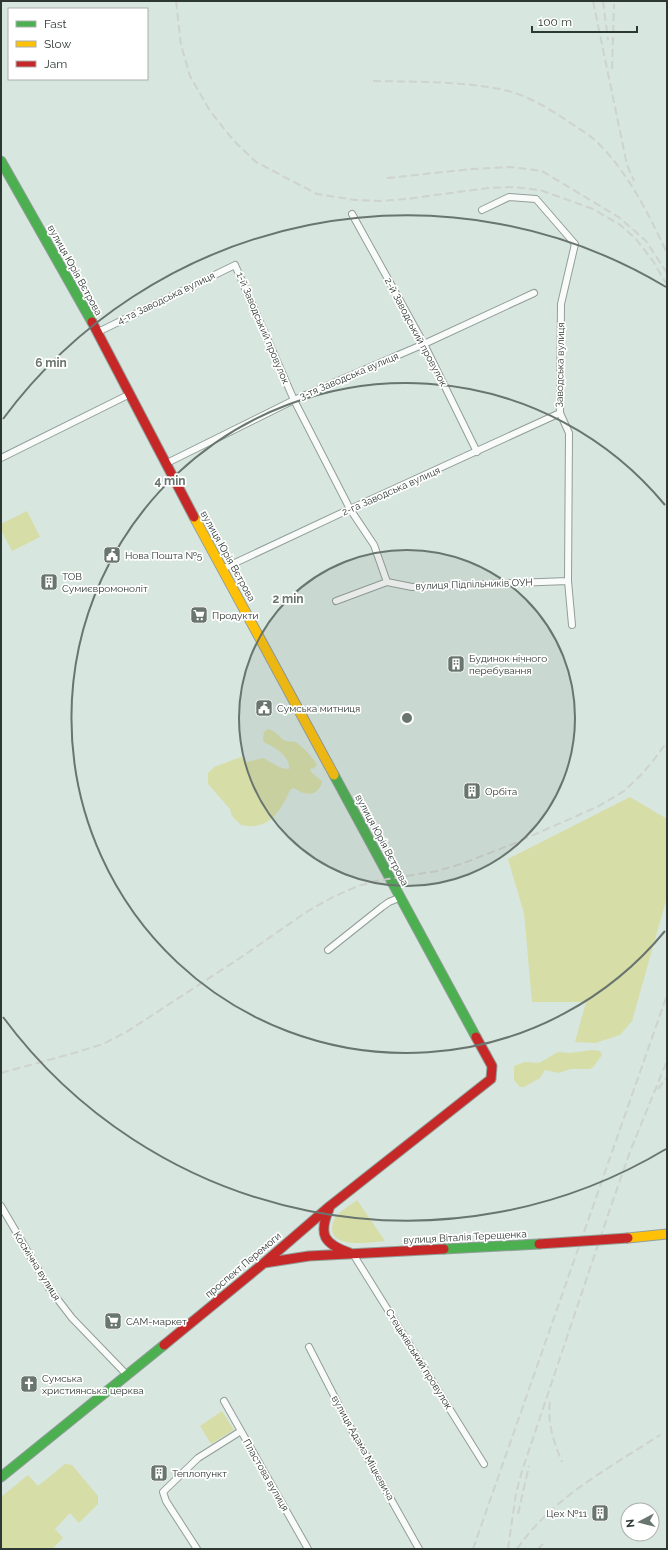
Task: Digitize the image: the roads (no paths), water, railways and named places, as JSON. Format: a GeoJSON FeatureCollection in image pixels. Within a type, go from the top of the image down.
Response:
{"type":"FeatureCollection","features":[{"type":"Feature","properties":{"kind":"street","name":"вулиця Юрія Вєтрова"},"geometry":{"type":"LineString","coordinates":[[1,161],[98,332],[165,464],[492,1066]]}},
{"type":"Feature","properties":{"kind":"street","name":"Заводська вулиця"},"geometry":{"type":"LineString","coordinates":[[482,210],[509,197],[536,199],[575,244],[561,304],[560,414],[569,433],[568,581],[572,625]]}},
{"type":"Feature","properties":{"kind":"street","name":"2-й Заводський провулок"},"geometry":{"type":"LineString","coordinates":[[352,214],[424,344],[476,452]]}},
{"type":"Feature","properties":{"kind":"street","name":"4-та Заводська вулиця"},"geometry":{"type":"LineString","coordinates":[[98,332],[235,265]]}},
{"type":"Feature","properties":{"kind":"street","name":"1-й Заводський провулок"},"geometry":{"type":"LineString","coordinates":[[235,265],[294,400],[350,509],[374,545],[387,582]]}},
{"type":"Feature","properties":{"kind":"street","name":"3-тя Заводська вулиця"},"geometry":{"type":"LineString","coordinates":[[165,464],[294,400],[424,344],[534,293]]}},
{"type":"Feature","properties":{"kind":"street"},"geometry":{"type":"LineString","coordinates":[[1,458],[130,394]]}},
{"type":"Feature","properties":{"kind":"street","name":"2-га Заводська вулиця"},"geometry":{"type":"LineString","coordinates":[[222,569],[560,414]]}},
{"type":"Feature","properties":{"kind":"street","name":"вулиця Підпільників ОУН"},"geometry":{"type":"LineString","coordinates":[[387,582],[412,587],[568,581]]}},
{"type":"Feature","properties":{"kind":"street"},"geometry":{"type":"LineString","coordinates":[[336,601],[387,582]]}},
{"type":"Feature","properties":{"kind":"street"},"geometry":{"type":"LineString","coordinates":[[328,950],[382,907],[401,897]]}},
{"type":"Feature","properties":{"kind":"street","name":"проспект Перемоги"},"geometry":{"type":"LineString","coordinates":[[1,1477],[264,1263],[330,1206],[491,1079],[492,1066]]}},
{"type":"Feature","properties":{"kind":"street","name":"Космічна вулиця"},"geometry":{"type":"LineString","coordinates":[[1,1206],[49,1288],[72,1318],[127,1375]]}},
{"type":"Feature","properties":{"kind":"street"},"geometry":{"type":"LineString","coordinates":[[330,1206],[322,1225],[324,1236],[328,1244],[353,1254]]}},
{"type":"Feature","properties":{"kind":"street","name":"вулиця Віталія Терещенка"},"geometry":{"type":"LineString","coordinates":[[264,1263],[308,1256],[539,1244],[667,1234]]}},
{"type":"Feature","properties":{"kind":"street","name":"Стецьківський провулок"},"geometry":{"type":"LineString","coordinates":[[353,1254],[484,1464]]}},
{"type":"Feature","properties":{"kind":"street","name":"вулиця Адама Міцкевича"},"geometry":{"type":"LineString","coordinates":[[309,1347],[349,1425],[419,1549]]}},
{"type":"Feature","properties":{"kind":"street","name":"Пластова вулиця"},"geometry":{"type":"LineString","coordinates":[[224,1402],[308,1549]]}},
{"type":"Feature","properties":{"kind":"street"},"geometry":{"type":"LineString","coordinates":[[197,1549],[166,1501],[163,1492],[198,1458],[241,1431]]}},
{"type":"Feature","properties":{"kind":"railway"},"geometry":{"type":"LineString","coordinates":[[176,1],[181,45],[190,76],[210,111],[234,141],[256,162],[317,194],[355,200],[380,201],[406,199],[488,188],[513,187],[540,190],[593,209],[619,224],[636,239],[653,261],[667,285]]}},
{"type":"Feature","properties":{"kind":"railway"},"geometry":{"type":"LineString","coordinates":[[593,1],[627,165],[634,181]]}},
{"type":"Feature","properties":{"kind":"railway"},"geometry":{"type":"LineString","coordinates":[[603,1],[608,40]]}},
{"type":"Feature","properties":{"kind":"railway"},"geometry":{"type":"LineString","coordinates":[[612,69],[614,4]]}},
{"type":"Feature","properties":{"kind":"railway"},"geometry":{"type":"LineString","coordinates":[[373,81],[436,82],[484,86],[517,94],[533,100],[549,109],[590,136],[609,155],[637,195],[653,223],[667,253]]}},
{"type":"Feature","properties":{"kind":"railway"},"geometry":{"type":"LineString","coordinates":[[387,178],[472,169],[511,167],[542,171],[620,218],[646,241],[667,273]]}},
{"type":"Feature","properties":{"kind":"railway"},"geometry":{"type":"LineString","coordinates":[[1,1073],[103,1044],[128,1031],[240,958],[308,911],[333,897],[358,886],[376,881],[437,871],[461,864],[513,844],[597,807],[624,791],[639,777],[667,742]]}},
{"type":"Feature","properties":{"kind":"railway"},"geometry":{"type":"LineString","coordinates":[[473,1549],[667,995]]}},
{"type":"Feature","properties":{"kind":"railway"},"geometry":{"type":"LineString","coordinates":[[508,1549],[516,1493],[522,1471],[631,1149],[667,1061]]}},
{"type":"Feature","properties":{"kind":"railway"},"geometry":{"type":"LineString","coordinates":[[658,1089],[667,1077]]}},
{"type":"Feature","properties":{"kind":"railway"},"geometry":{"type":"LineString","coordinates":[[550,1402],[550,1425],[562,1462]]}},
{"type":"Feature","properties":{"kind":"railway"},"geometry":{"type":"LineString","coordinates":[[517,1549],[531,1531],[564,1499],[582,1485],[660,1435]]}},
{"type":"Feature","properties":{"kind":"railway"},"geometry":{"type":"LineString","coordinates":[[518,1514],[529,1466]]}},
{"type":"Feature","properties":{"kind":"railway"},"geometry":{"type":"LineString","coordinates":[[538,1549],[543,1544]]}},
{"type":"Feature","properties":{"kind":"place","name":"Нова Пошта №5"},"geometry":{"type":"Point","coordinates":[112,555]}},
{"type":"Feature","properties":{"kind":"place","name":"ТОВ Сумиєвромоноліт"},"geometry":{"type":"Point","coordinates":[49,582]}},
{"type":"Feature","properties":{"kind":"place","name":"Продукти"},"geometry":{"type":"Point","coordinates":[199,615]}},
{"type":"Feature","properties":{"kind":"place","name":"Будинок нічного перебування"},"geometry":{"type":"Point","coordinates":[456,664]}},
{"type":"Feature","properties":{"kind":"place","name":"Сумська митниця"},"geometry":{"type":"Point","coordinates":[264,708]}},
{"type":"Feature","properties":{"kind":"place","name":"Орбіта"},"geometry":{"type":"Point","coordinates":[472,791]}},
{"type":"Feature","properties":{"kind":"place","name":"САМ-маркет"},"geometry":{"type":"Point","coordinates":[113,1321]}},
{"type":"Feature","properties":{"kind":"place","name":"Сумська християнська церква"},"geometry":{"type":"Point","coordinates":[29,1384]}},
{"type":"Feature","properties":{"kind":"place","name":"Теплопункт"},"geometry":{"type":"Point","coordinates":[159,1473]}},
{"type":"Feature","properties":{"kind":"place","name":"Цех №11"},"geometry":{"type":"Point","coordinates":[600,1513]}}]}
